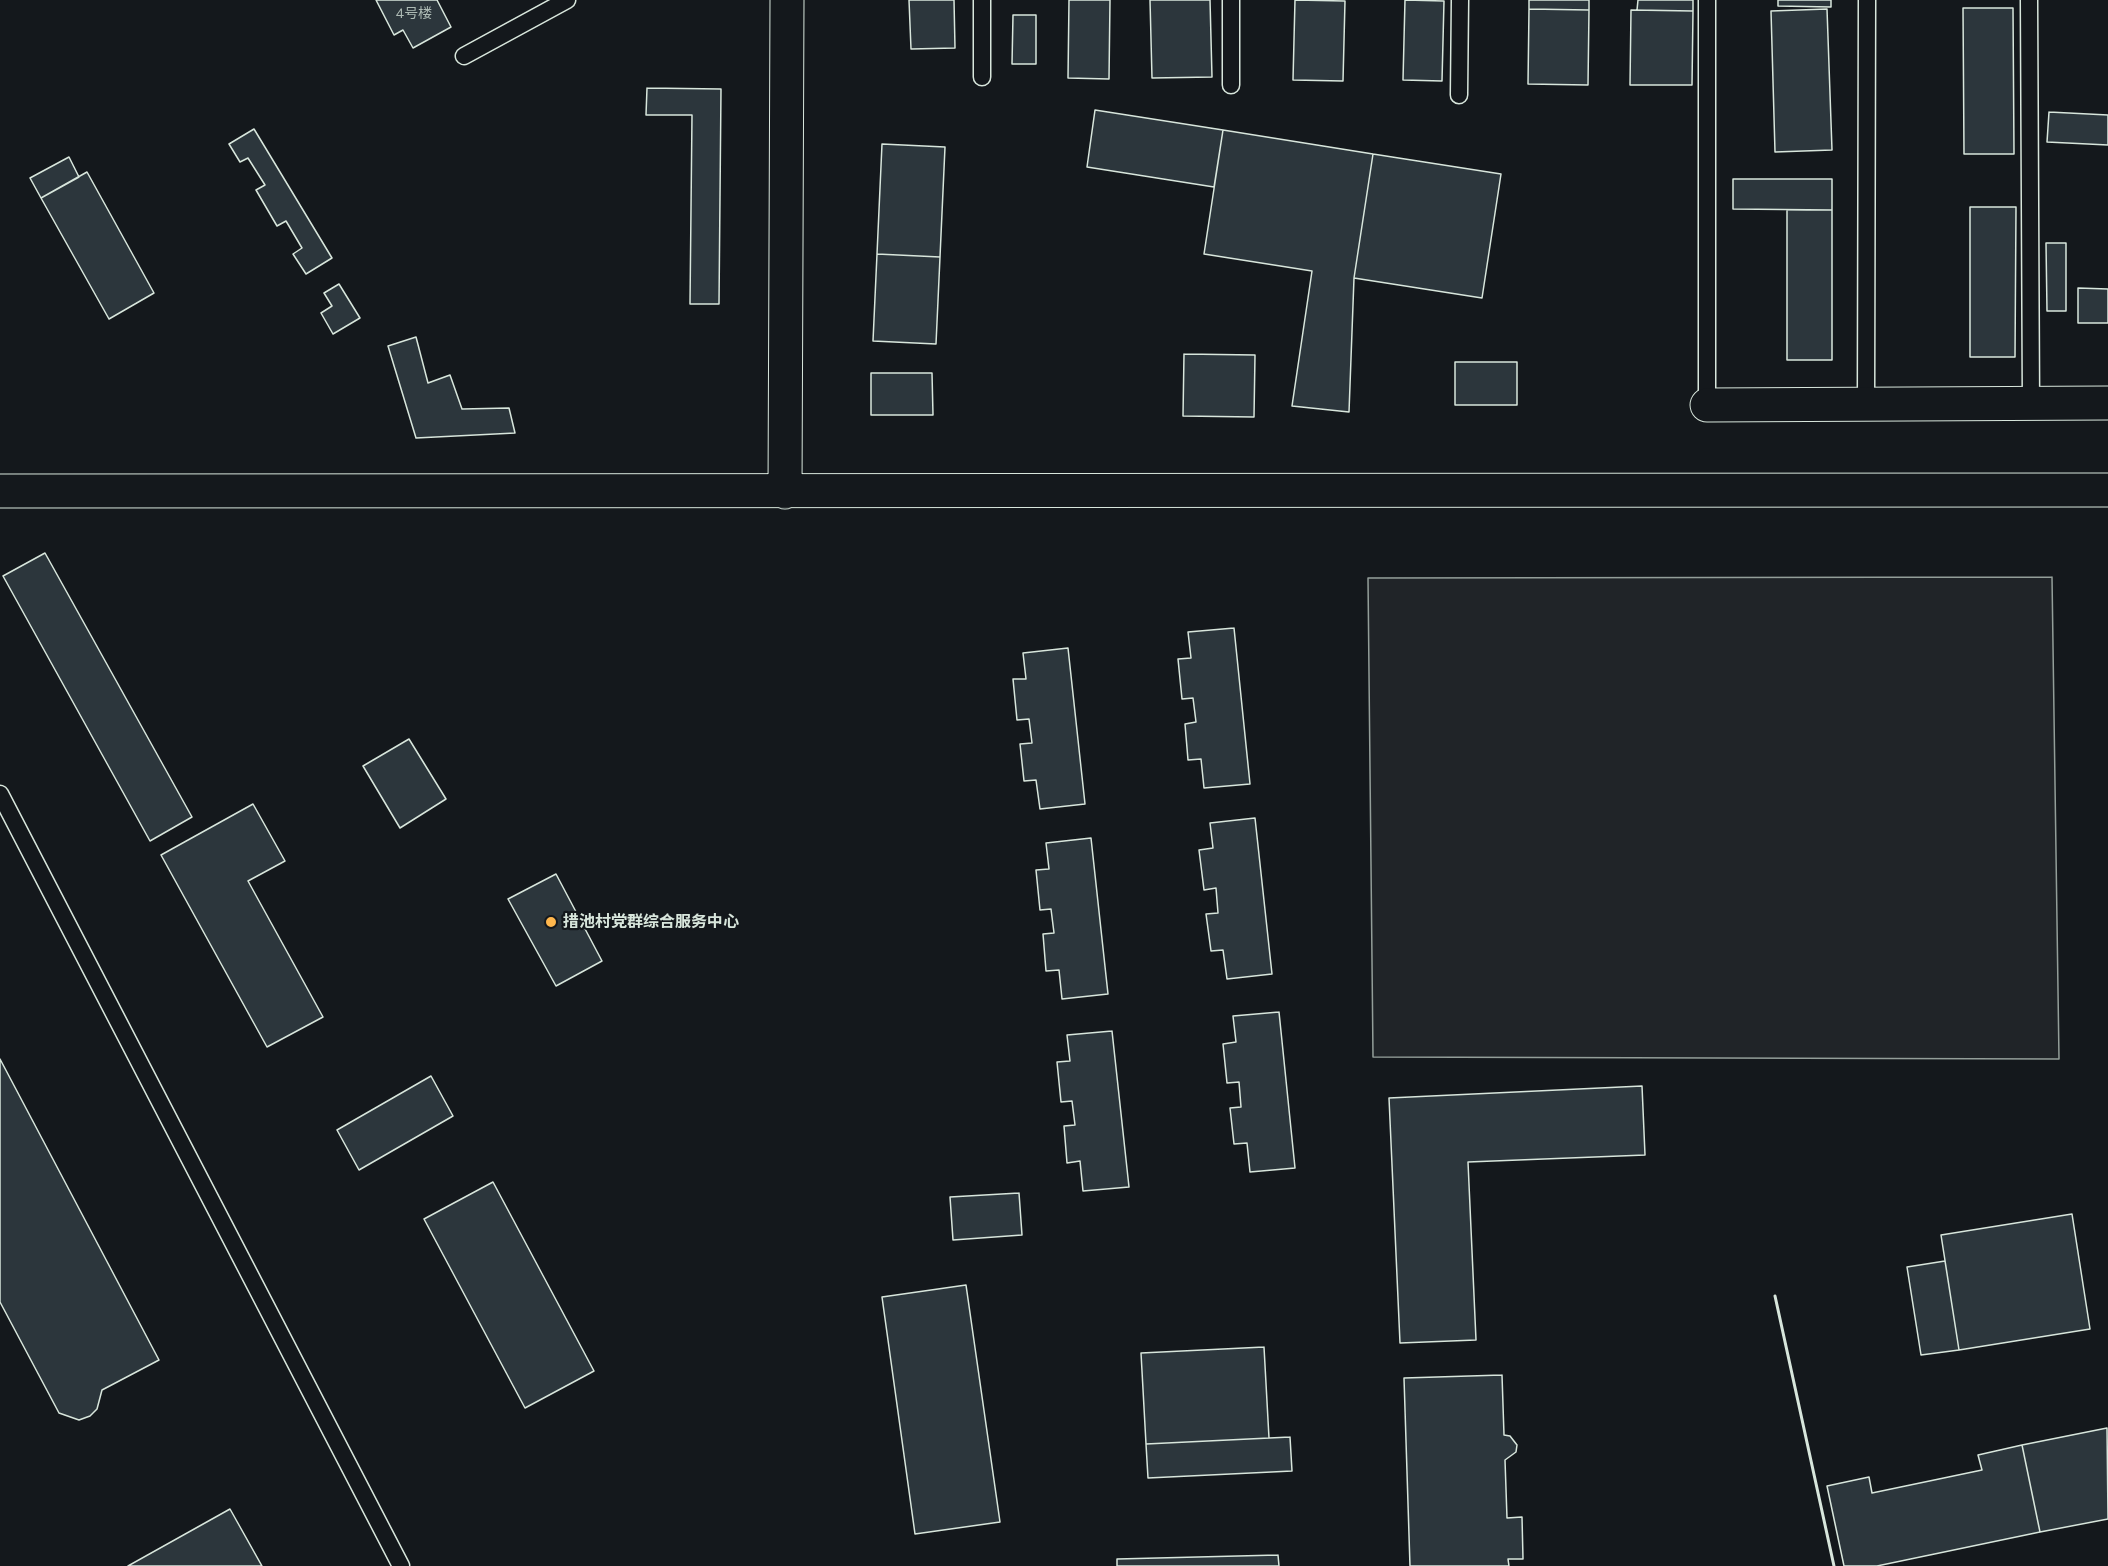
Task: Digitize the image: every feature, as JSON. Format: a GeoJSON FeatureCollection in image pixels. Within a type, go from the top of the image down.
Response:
{"type":"FeatureCollection","features":[{"type":"Feature","properties":{"kind":"street"},"geometry":{"type":"LineString","coordinates":[[785,492],[787,0]]}},
{"type":"Feature","properties":{"kind":"street"},"geometry":{"type":"LineString","coordinates":[[1707,405],[1866,402],[2108,403]]}},
{"type":"Feature","properties":{"kind":"street"},"geometry":{"type":"LineString","coordinates":[[0,491],[2108,490]]}},
{"type":"Feature","properties":{"kind":"lane"},"geometry":{"type":"LineString","coordinates":[[464,56],[567,0]]}},
{"type":"Feature","properties":{"kind":"lane"},"geometry":{"type":"LineString","coordinates":[[982,0],[982,76]]}},
{"type":"Feature","properties":{"kind":"lane"},"geometry":{"type":"LineString","coordinates":[[1231,0],[1231,85]]}},
{"type":"Feature","properties":{"kind":"lane"},"geometry":{"type":"LineString","coordinates":[[1459,95],[1460,0]]}},
{"type":"Feature","properties":{"kind":"lane"},"geometry":{"type":"LineString","coordinates":[[1707,0],[1707,405]]}},
{"type":"Feature","properties":{"kind":"lane"},"geometry":{"type":"LineString","coordinates":[[1866,0],[1866,402]]}},
{"type":"Feature","properties":{"kind":"lane"},"geometry":{"type":"LineString","coordinates":[[2029,0],[2031,404]]}},
{"type":"Feature","properties":{"kind":"lane"},"geometry":{"type":"LineString","coordinates":[[0,794],[401,1566]]}},
{"type":"Feature","properties":{"kind":"shaded area"},"geometry":{"type":"Polygon","coordinates":[[[2052,577],[2059,1059],[1373,1057],[1368,578],[2052,577]]]}},
{"type":"Feature","properties":{"kind":"building"},"geometry":{"type":"Polygon","coordinates":[[[376,0],[437,0],[451,27],[413,48],[403,30],[394,35],[376,0]]]}},
{"type":"Feature","properties":{"kind":"building"},"geometry":{"type":"Polygon","coordinates":[[[909,0],[954,0],[955,48],[911,49],[909,0]]]}},
{"type":"Feature","properties":{"kind":"building"},"geometry":{"type":"Polygon","coordinates":[[[1069,0],[1110,0],[1109,79],[1068,78],[1069,0]]]}},
{"type":"Feature","properties":{"kind":"building"},"geometry":{"type":"Polygon","coordinates":[[[1150,0],[1210,0],[1212,77],[1152,78],[1150,0]]]}},
{"type":"Feature","properties":{"kind":"building"},"geometry":{"type":"Polygon","coordinates":[[[1295,0],[1345,1],[1343,81],[1293,80],[1295,0]]]}},
{"type":"Feature","properties":{"kind":"building"},"geometry":{"type":"Polygon","coordinates":[[[1405,0],[1444,1],[1442,81],[1403,80],[1405,0]]]}},
{"type":"Feature","properties":{"kind":"building"},"geometry":{"type":"Polygon","coordinates":[[[1529,0],[1589,0],[1589,10],[1529,9],[1529,0]]]}},
{"type":"Feature","properties":{"kind":"building"},"geometry":{"type":"Polygon","coordinates":[[[1638,0],[1693,0],[1693,11],[1637,10],[1638,0]]]}},
{"type":"Feature","properties":{"kind":"building"},"geometry":{"type":"Polygon","coordinates":[[[1778,0],[1831,0],[1831,7],[1778,6],[1778,0]]]}},
{"type":"Feature","properties":{"kind":"building"},"geometry":{"type":"Polygon","coordinates":[[[1963,8],[2013,8],[2014,154],[1964,154],[1963,8]]]}},
{"type":"Feature","properties":{"kind":"building"},"geometry":{"type":"Polygon","coordinates":[[[1529,9],[1589,10],[1588,85],[1528,84],[1529,9]]]}},
{"type":"Feature","properties":{"kind":"building"},"geometry":{"type":"Polygon","coordinates":[[[1827,9],[1832,150],[1775,152],[1771,11],[1827,9]]]}},
{"type":"Feature","properties":{"kind":"building"},"geometry":{"type":"Polygon","coordinates":[[[1631,10],[1693,11],[1692,85],[1630,85],[1631,10]]]}},
{"type":"Feature","properties":{"kind":"building"},"geometry":{"type":"Polygon","coordinates":[[[1013,15],[1036,15],[1036,64],[1012,64],[1013,15]]]}},
{"type":"Feature","properties":{"kind":"building"},"geometry":{"type":"Polygon","coordinates":[[[647,88],[721,89],[719,304],[690,304],[692,115],[646,115],[647,88]]]}},
{"type":"Feature","properties":{"kind":"building"},"geometry":{"type":"Polygon","coordinates":[[[1095,110],[1223,130],[1214,187],[1087,167],[1095,110]]]}},
{"type":"Feature","properties":{"kind":"building"},"geometry":{"type":"Polygon","coordinates":[[[2049,112],[2108,115],[2108,145],[2047,142],[2049,112]]]}},
{"type":"Feature","properties":{"kind":"building"},"geometry":{"type":"Polygon","coordinates":[[[254,129],[332,258],[306,274],[293,254],[302,248],[286,221],[277,226],[256,190],[265,185],[248,158],[240,162],[229,144],[254,129]]]}},
{"type":"Feature","properties":{"kind":"building"},"geometry":{"type":"Polygon","coordinates":[[[1223,130],[1373,154],[1354,278],[1349,412],[1292,406],[1312,271],[1204,254],[1223,130]]]}},
{"type":"Feature","properties":{"kind":"building"},"geometry":{"type":"Polygon","coordinates":[[[882,144],[945,147],[940,257],[877,254],[882,144]]]}},
{"type":"Feature","properties":{"kind":"building"},"geometry":{"type":"Polygon","coordinates":[[[1373,154],[1501,174],[1482,298],[1354,278],[1373,154]]]}},
{"type":"Feature","properties":{"kind":"building"},"geometry":{"type":"Polygon","coordinates":[[[69,157],[79,177],[41,198],[30,178],[69,157]]]}},
{"type":"Feature","properties":{"kind":"building"},"geometry":{"type":"Polygon","coordinates":[[[87,172],[154,293],[109,319],[41,198],[87,172]]]}},
{"type":"Feature","properties":{"kind":"building"},"geometry":{"type":"Polygon","coordinates":[[[1733,179],[1832,179],[1832,210],[1733,209],[1733,179]]]}},
{"type":"Feature","properties":{"kind":"building"},"geometry":{"type":"Polygon","coordinates":[[[1970,207],[2016,207],[2015,357],[1970,357],[1970,207]]]}},
{"type":"Feature","properties":{"kind":"building"},"geometry":{"type":"Polygon","coordinates":[[[1787,210],[1832,210],[1832,360],[1787,360],[1787,210]]]}},
{"type":"Feature","properties":{"kind":"building"},"geometry":{"type":"Polygon","coordinates":[[[2046,243],[2066,243],[2066,311],[2047,311],[2046,243]]]}},
{"type":"Feature","properties":{"kind":"building"},"geometry":{"type":"Polygon","coordinates":[[[877,254],[940,257],[936,344],[873,341],[877,254]]]}},
{"type":"Feature","properties":{"kind":"building"},"geometry":{"type":"Polygon","coordinates":[[[339,284],[360,318],[333,334],[321,313],[332,306],[324,293],[339,284]]]}},
{"type":"Feature","properties":{"kind":"building"},"geometry":{"type":"Polygon","coordinates":[[[2078,288],[2108,289],[2108,323],[2078,323],[2078,288]]]}},
{"type":"Feature","properties":{"kind":"building"},"geometry":{"type":"Polygon","coordinates":[[[416,337],[428,383],[450,375],[462,409],[509,408],[515,433],[416,438],[388,346],[416,337]]]}},
{"type":"Feature","properties":{"kind":"building"},"geometry":{"type":"Polygon","coordinates":[[[1184,354],[1255,355],[1254,417],[1183,416],[1184,354]]]}},
{"type":"Feature","properties":{"kind":"building"},"geometry":{"type":"Polygon","coordinates":[[[1455,362],[1517,362],[1517,405],[1455,405],[1455,362]]]}},
{"type":"Feature","properties":{"kind":"building"},"geometry":{"type":"Polygon","coordinates":[[[871,373],[932,373],[933,415],[871,415],[871,373]]]}},
{"type":"Feature","properties":{"kind":"building"},"geometry":{"type":"Polygon","coordinates":[[[45,553],[192,817],[150,841],[3,576],[45,553]]]}},
{"type":"Feature","properties":{"kind":"building"},"geometry":{"type":"Polygon","coordinates":[[[1234,628],[1250,784],[1204,788],[1201,759],[1188,760],[1185,724],[1196,722],[1193,698],[1182,699],[1178,659],[1191,658],[1188,632],[1234,628]]]}},
{"type":"Feature","properties":{"kind":"building"},"geometry":{"type":"Polygon","coordinates":[[[1068,648],[1085,804],[1040,809],[1036,780],[1024,781],[1020,744],[1032,743],[1029,719],[1017,720],[1013,679],[1026,679],[1023,653],[1068,648]]]}},
{"type":"Feature","properties":{"kind":"building"},"geometry":{"type":"Polygon","coordinates":[[[409,739],[446,799],[400,828],[363,766],[409,739]]]}},
{"type":"Feature","properties":{"kind":"building"},"geometry":{"type":"Polygon","coordinates":[[[253,804],[285,861],[248,881],[323,1017],[267,1047],[161,855],[253,804]]]}},
{"type":"Feature","properties":{"kind":"building"},"geometry":{"type":"Polygon","coordinates":[[[1255,818],[1272,974],[1227,979],[1223,950],[1211,951],[1206,914],[1218,913],[1216,888],[1204,890],[1199,850],[1213,848],[1210,823],[1255,818]]]}},
{"type":"Feature","properties":{"kind":"building"},"geometry":{"type":"Polygon","coordinates":[[[1091,838],[1108,994],[1062,999],[1059,970],[1046,971],[1043,934],[1054,933],[1051,909],[1040,910],[1036,870],[1049,869],[1046,843],[1091,838]]]}},
{"type":"Feature","properties":{"kind":"building"},"geometry":{"type":"Polygon","coordinates":[[[556,874],[602,961],[556,986],[508,899],[556,874]]]}},
{"type":"Feature","properties":{"kind":"building"},"geometry":{"type":"Polygon","coordinates":[[[1279,1012],[1295,1168],[1250,1172],[1247,1143],[1234,1144],[1230,1108],[1241,1107],[1239,1082],[1227,1083],[1223,1044],[1236,1042],[1233,1016],[1279,1012]]]}},
{"type":"Feature","properties":{"kind":"building"},"geometry":{"type":"Polygon","coordinates":[[[1112,1031],[1129,1187],[1083,1191],[1080,1161],[1067,1163],[1064,1126],[1075,1125],[1072,1101],[1061,1102],[1057,1062],[1070,1061],[1067,1035],[1112,1031]]]}},
{"type":"Feature","properties":{"kind":"building"},"geometry":{"type":"Polygon","coordinates":[[[0,1059],[159,1360],[102,1390],[97,1409],[90,1416],[79,1420],[59,1413],[0,1302],[0,1059]]]}},
{"type":"Feature","properties":{"kind":"building"},"geometry":{"type":"Polygon","coordinates":[[[431,1076],[453,1116],[359,1170],[337,1130],[431,1076]]]}},
{"type":"Feature","properties":{"kind":"building"},"geometry":{"type":"Polygon","coordinates":[[[1642,1086],[1645,1155],[1468,1162],[1476,1340],[1400,1343],[1389,1098],[1642,1086]]]}},
{"type":"Feature","properties":{"kind":"building"},"geometry":{"type":"Polygon","coordinates":[[[493,1182],[594,1371],[525,1408],[424,1219],[493,1182]]]}},
{"type":"Feature","properties":{"kind":"building"},"geometry":{"type":"Polygon","coordinates":[[[1019,1193],[1022,1235],[953,1240],[950,1197],[1019,1193]]]}},
{"type":"Feature","properties":{"kind":"building"},"geometry":{"type":"Polygon","coordinates":[[[2072,1214],[2090,1329],[1959,1350],[1941,1235],[2072,1214]]]}},
{"type":"Feature","properties":{"kind":"building"},"geometry":{"type":"Polygon","coordinates":[[[1945,1261],[1959,1350],[1921,1355],[1907,1267],[1945,1261]]]}},
{"type":"Feature","properties":{"kind":"building"},"geometry":{"type":"Polygon","coordinates":[[[966,1285],[1000,1522],[915,1534],[882,1297],[966,1285]]]}},
{"type":"Feature","properties":{"kind":"building"},"geometry":{"type":"Polygon","coordinates":[[[1264,1347],[1269,1438],[1146,1444],[1141,1353],[1264,1347]]]}},
{"type":"Feature","properties":{"kind":"building"},"geometry":{"type":"Polygon","coordinates":[[[1502,1375],[1504,1435],[1510,1436],[1517,1445],[1516,1452],[1505,1460],[1507,1518],[1522,1517],[1523,1559],[1508,1559],[1509,1566],[1410,1566],[1404,1378],[1502,1375]]]}},
{"type":"Feature","properties":{"kind":"building"},"geometry":{"type":"Polygon","coordinates":[[[2107,1428],[2108,1519],[2040,1532],[2022,1445],[2107,1428]]]}},
{"type":"Feature","properties":{"kind":"building"},"geometry":{"type":"Polygon","coordinates":[[[1290,1437],[1292,1471],[1148,1478],[1146,1444],[1290,1437]]]}},
{"type":"Feature","properties":{"kind":"building"},"geometry":{"type":"Polygon","coordinates":[[[2022,1445],[2040,1532],[1877,1566],[1844,1566],[1827,1486],[1869,1477],[1872,1493],[1982,1470],[1978,1455],[2022,1445]]]}},
{"type":"Feature","properties":{"kind":"building"},"geometry":{"type":"Polygon","coordinates":[[[230,1509],[262,1566],[128,1566],[230,1509]]]}},
{"type":"Feature","properties":{"kind":"building"},"geometry":{"type":"Polygon","coordinates":[[[1278,1555],[1279,1566],[1117,1566],[1117,1559],[1278,1555]]]}},
{"type":"Feature","properties":{"kind":"wall"},"geometry":{"type":"LineString","coordinates":[[1775,1296],[1834,1566]]}},
{"type":"Feature","properties":{"kind":"place","name":"措池村党群综合服务中心"},"geometry":{"type":"Point","coordinates":[551,922]}}]}
